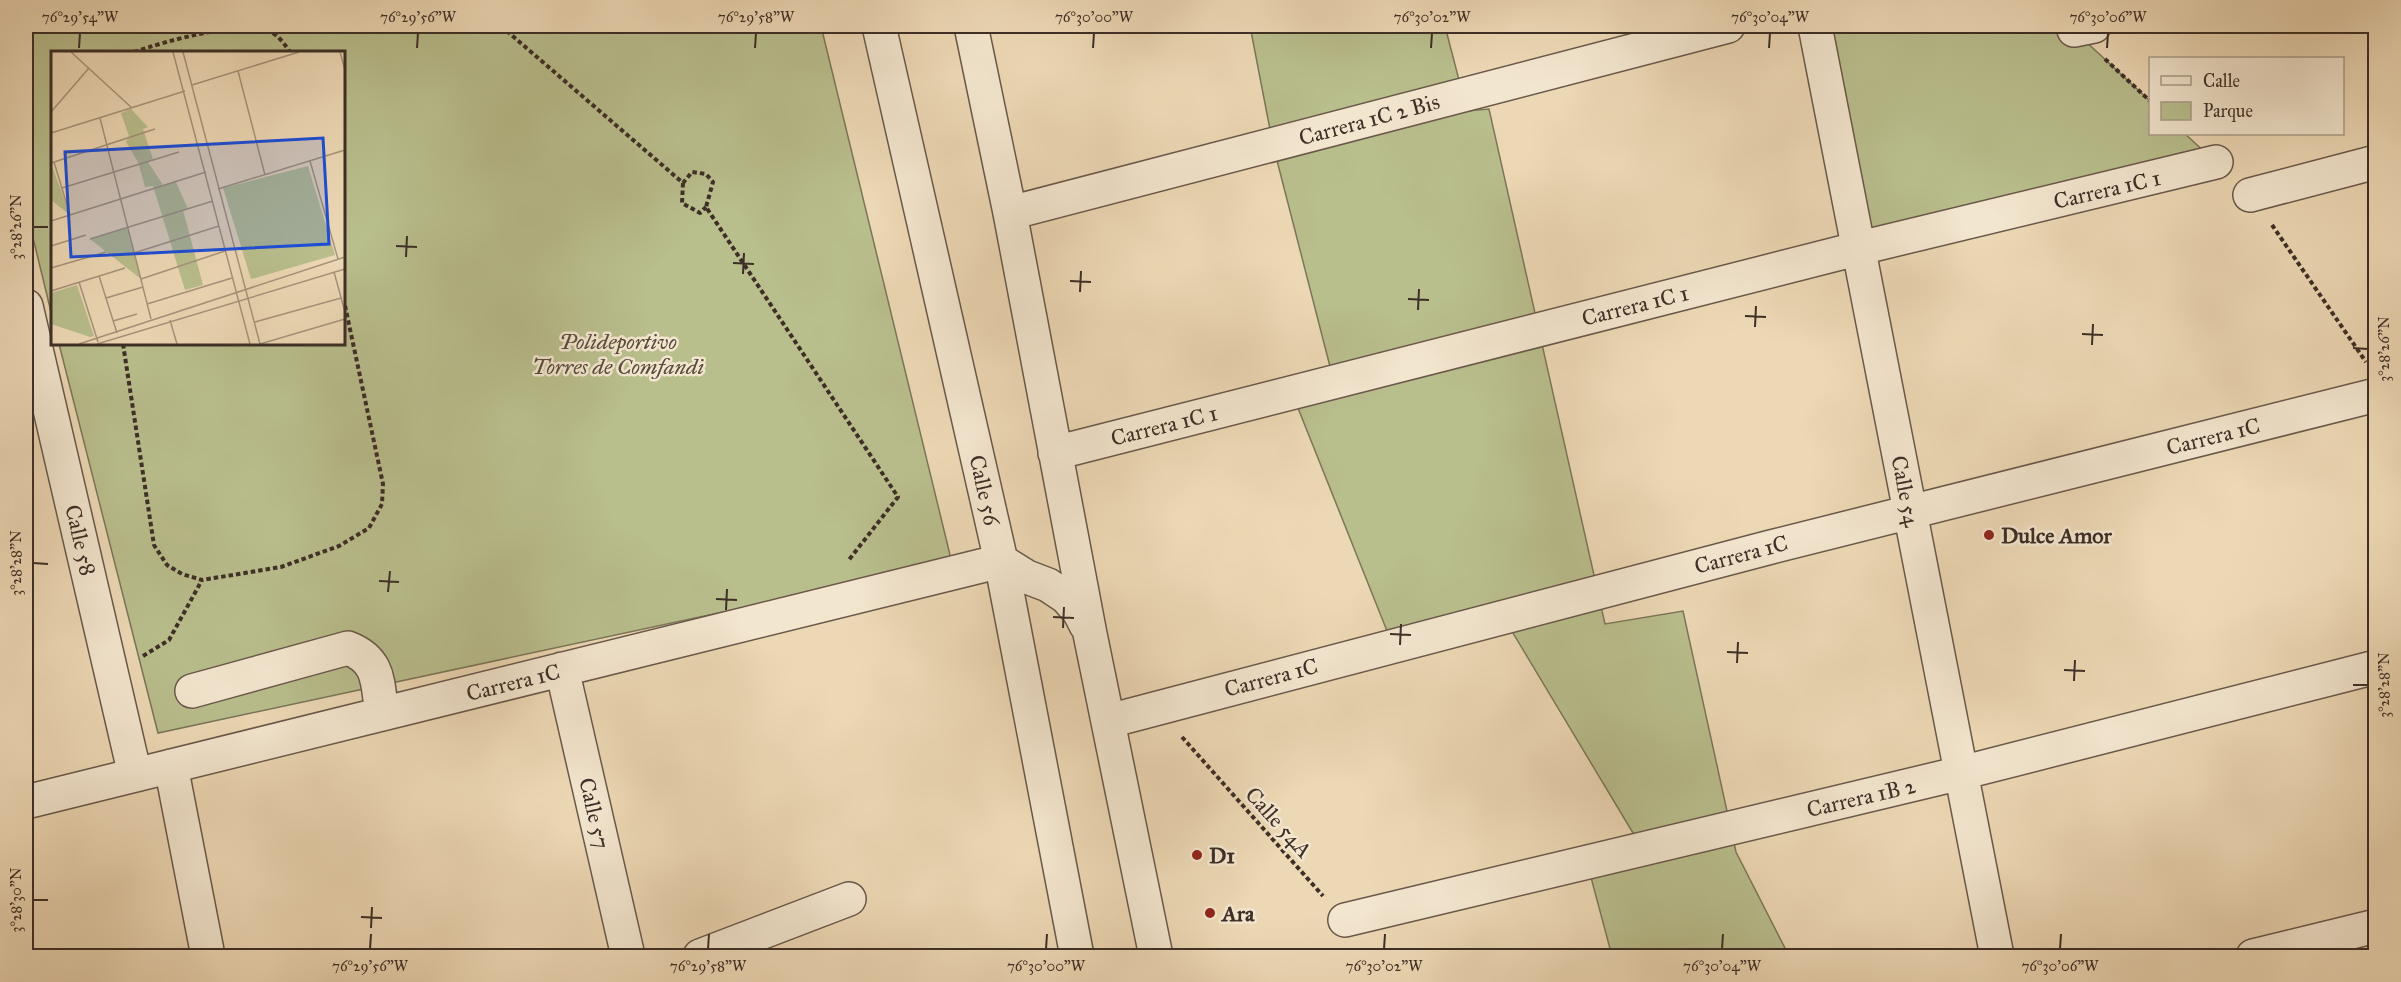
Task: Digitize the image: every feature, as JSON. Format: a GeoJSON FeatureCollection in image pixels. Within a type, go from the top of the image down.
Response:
{"type":"FeatureCollection","features":[{"type":"Feature","properties":{"kind":"street","name":"Calle 56"},"geometry":{"type":"LineString","coordinates":[[879,26],[1001,561],[1077,957]]}},
{"type":"Feature","properties":{"kind":"street"},"geometry":{"type":"LineString","coordinates":[[971,26],[1010,213],[1090,634],[1156,957]]}},
{"type":"Feature","properties":{"kind":"street","name":"Carrera 1C 2 Bis"},"geometry":{"type":"LineString","coordinates":[[1010,213],[1728,26]]}},
{"type":"Feature","properties":{"kind":"street","name":"Calle 54"},"geometry":{"type":"LineString","coordinates":[[1815,26],[1997,957]]}},
{"type":"Feature","properties":{"kind":"street","name":"Carrera 1C 1"},"geometry":{"type":"LineString","coordinates":[[1056,453],[1860,248],[2216,162]]}},
{"type":"Feature","properties":{"kind":"street"},"geometry":{"type":"LineString","coordinates":[[2250,195],[2376,162]]}},
{"type":"Feature","properties":{"kind":"street","name":"Calle 58"},"geometry":{"type":"LineString","coordinates":[[26,306],[135,775]]}},
{"type":"Feature","properties":{"kind":"street","name":"Carrera 1C"},"geometry":{"type":"LineString","coordinates":[[1109,721],[1910,511],[2372,380]]}},
{"type":"Feature","properties":{"kind":"street"},"geometry":{"type":"LineString","coordinates":[[1001,561],[1066,597],[1080,614],[1090,634]]}},
{"type":"Feature","properties":{"kind":"street","name":"Carrera 1C"},"geometry":{"type":"LineString","coordinates":[[26,802],[1001,561]]}},
{"type":"Feature","properties":{"kind":"street"},"geometry":{"type":"LineString","coordinates":[[192,691],[348,648],[364,655],[374,669],[382,714]]}},
{"type":"Feature","properties":{"kind":"street","name":"Carrera 1B 2"},"geometry":{"type":"LineString","coordinates":[[1345,920],[1961,773],[2376,667]]}},
{"type":"Feature","properties":{"kind":"street","name":"Calle 57"},"geometry":{"type":"LineString","coordinates":[[562,669],[628,957]]}},
{"type":"Feature","properties":{"kind":"street"},"geometry":{"type":"LineString","coordinates":[[171,766],[208,957]]}},
{"type":"Feature","properties":{"kind":"street"},"geometry":{"type":"LineString","coordinates":[[700,957],[849,899]]}},
{"type":"Feature","properties":{"kind":"street"},"geometry":{"type":"LineString","coordinates":[[2253,957],[2376,926]]}},
{"type":"Feature","properties":{"kind":"path"},"geometry":{"type":"LineString","coordinates":[[501,26],[683,183]]}},
{"type":"Feature","properties":{"kind":"path"},"geometry":{"type":"LineString","coordinates":[[137,51],[170,39],[247,28],[274,33],[289,51]]}},
{"type":"Feature","properties":{"kind":"path"},"geometry":{"type":"LineString","coordinates":[[2084,28],[2149,99]]}},
{"type":"Feature","properties":{"kind":"path"},"geometry":{"type":"LineString","coordinates":[[692,172],[706,174],[713,182],[706,207],[700,213],[682,203],[683,183],[692,172]]}},
{"type":"Feature","properties":{"kind":"path"},"geometry":{"type":"LineString","coordinates":[[2250,195],[2372,380]]}},
{"type":"Feature","properties":{"kind":"path"},"geometry":{"type":"LineString","coordinates":[[706,207],[898,497],[846,563]]}},
{"type":"Feature","properties":{"kind":"path"},"geometry":{"type":"LineString","coordinates":[[123,345],[154,545],[167,565],[182,574],[202,580],[281,567],[339,546],[369,528],[382,504],[383,484],[345,306]]}},
{"type":"Feature","properties":{"kind":"path"},"geometry":{"type":"LineString","coordinates":[[112,675],[169,640],[202,580]]}},
{"type":"Feature","properties":{"kind":"path","name":"Calle 54A"},"geometry":{"type":"LineString","coordinates":[[1156,708],[1378,957]]}},
{"type":"Feature","properties":{"kind":"green space","name":"Polideportivo Torres de Comfandi"},"geometry":{"type":"Polygon","coordinates":[[[26,26],[821,26],[952,563],[158,733],[59,345],[345,345],[345,51],[51,51],[51,312],[26,209],[26,26]]]}},
{"type":"Feature","properties":{"kind":"green space"},"geometry":{"type":"Polygon","coordinates":[[[1250,26],[1445,26],[1467,111],[1489,109],[1605,624],[1683,611],[1736,852],[1789,956],[1612,956],[1589,870],[1642,848],[1507,623],[1393,646],[1292,393],[1334,382],[1273,145],[1250,26]]]}},
{"type":"Feature","properties":{"kind":"green space"},"geometry":{"type":"Polygon","coordinates":[[[1815,26],[2069,26],[2149,100],[2149,135],[2186,135],[2216,162],[1860,248],[1815,26]]]}},
{"type":"Feature","properties":{"kind":"place","name":"Dulce Amor"},"geometry":{"type":"Point","coordinates":[1989,535]}},
{"type":"Feature","properties":{"kind":"place","name":"D1"},"geometry":{"type":"Point","coordinates":[1197,855]}},
{"type":"Feature","properties":{"kind":"place","name":"Ara"},"geometry":{"type":"Point","coordinates":[1210,913]}}]}
